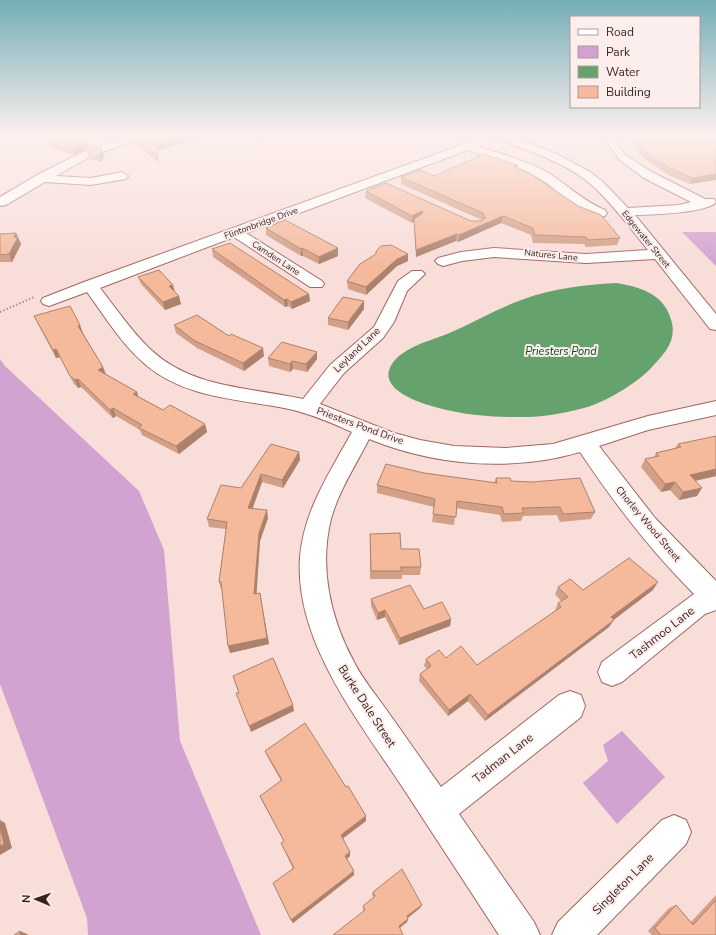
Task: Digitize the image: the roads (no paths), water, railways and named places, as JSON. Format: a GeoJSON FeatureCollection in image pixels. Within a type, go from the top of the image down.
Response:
{"type":"FeatureCollection","features":[{"type":"Feature","properties":{"kind":"street"},"geometry":{"type":"LineString","coordinates":[[1,202],[39,180]]}},
{"type":"Feature","properties":{"kind":"street"},"geometry":{"type":"LineString","coordinates":[[53,180],[94,183],[107,180]]}},
{"type":"Feature","properties":{"kind":"street","name":"Flintonbridge Drive"},"geometry":{"type":"LineString","coordinates":[[45,298],[90,285],[376,180]]}},
{"type":"Feature","properties":{"kind":"street"},"geometry":{"type":"LineString","coordinates":[[379,180],[392,186]]}},
{"type":"Feature","properties":{"kind":"street"},"geometry":{"type":"LineString","coordinates":[[549,180],[558,185],[581,206],[600,213]]}},
{"type":"Feature","properties":{"kind":"street","name":"Edgewater Street"},"geometry":{"type":"LineString","coordinates":[[592,180],[600,185],[625,212],[713,319]]}},
{"type":"Feature","properties":{"kind":"street"},"geometry":{"type":"LineString","coordinates":[[659,180],[710,202]]}},
{"type":"Feature","properties":{"kind":"street"},"geometry":{"type":"LineString","coordinates":[[625,212],[672,209],[710,202]]}},
{"type":"Feature","properties":{"kind":"street","name":"Camden Lane"},"geometry":{"type":"LineString","coordinates":[[235,232],[316,284]]}},
{"type":"Feature","properties":{"kind":"street","name":"Natures Lane"},"geometry":{"type":"LineString","coordinates":[[443,261],[482,252],[510,252],[586,259],[659,254]]}},
{"type":"Feature","properties":{"kind":"street","name":"Leyland Lane"},"geometry":{"type":"LineString","coordinates":[[308,407],[328,379],[342,364],[368,343],[380,330],[389,317],[400,287],[417,274]]}},
{"type":"Feature","properties":{"kind":"street","name":"Priesters Pond Drive"},"geometry":{"type":"LineString","coordinates":[[90,285],[136,346],[148,359],[166,371],[187,381],[210,389],[308,407],[388,439],[422,448],[489,456],[524,455],[558,451],[586,444],[638,426],[716,408]]}},
{"type":"Feature","properties":{"kind":"street","name":"Burke Dale Street"},"geometry":{"type":"LineString","coordinates":[[364,429],[330,492],[320,517],[315,542],[313,571],[317,604],[327,636],[344,673],[521,935]]}},
{"type":"Feature","properties":{"kind":"street","name":"Chorley Wood Street"},"geometry":{"type":"LineString","coordinates":[[586,444],[634,510],[670,551],[715,597]]}},
{"type":"Feature","properties":{"kind":"street","name":"Tashmoo Lane"},"geometry":{"type":"LineString","coordinates":[[612,672],[696,606],[715,597]]}},
{"type":"Feature","properties":{"kind":"street","name":"Tadman Lane"},"geometry":{"type":"LineString","coordinates":[[437,811],[570,706]]}},
{"type":"Feature","properties":{"kind":"street","name":"Singleton Lane"},"geometry":{"type":"LineString","coordinates":[[571,935],[674,832]]}},
{"type":"Feature","properties":{"kind":"water","name":"Priesters Pond"},"geometry":{"type":"Polygon","coordinates":[[[616,283],[644,290],[658,299],[669,313],[673,330],[671,342],[665,352],[638,380],[619,392],[589,407],[554,414],[527,417],[466,414],[418,402],[404,395],[393,386],[388,376],[392,364],[403,353],[417,345],[457,330],[514,303],[546,292],[581,286],[616,283]]]}}]}
